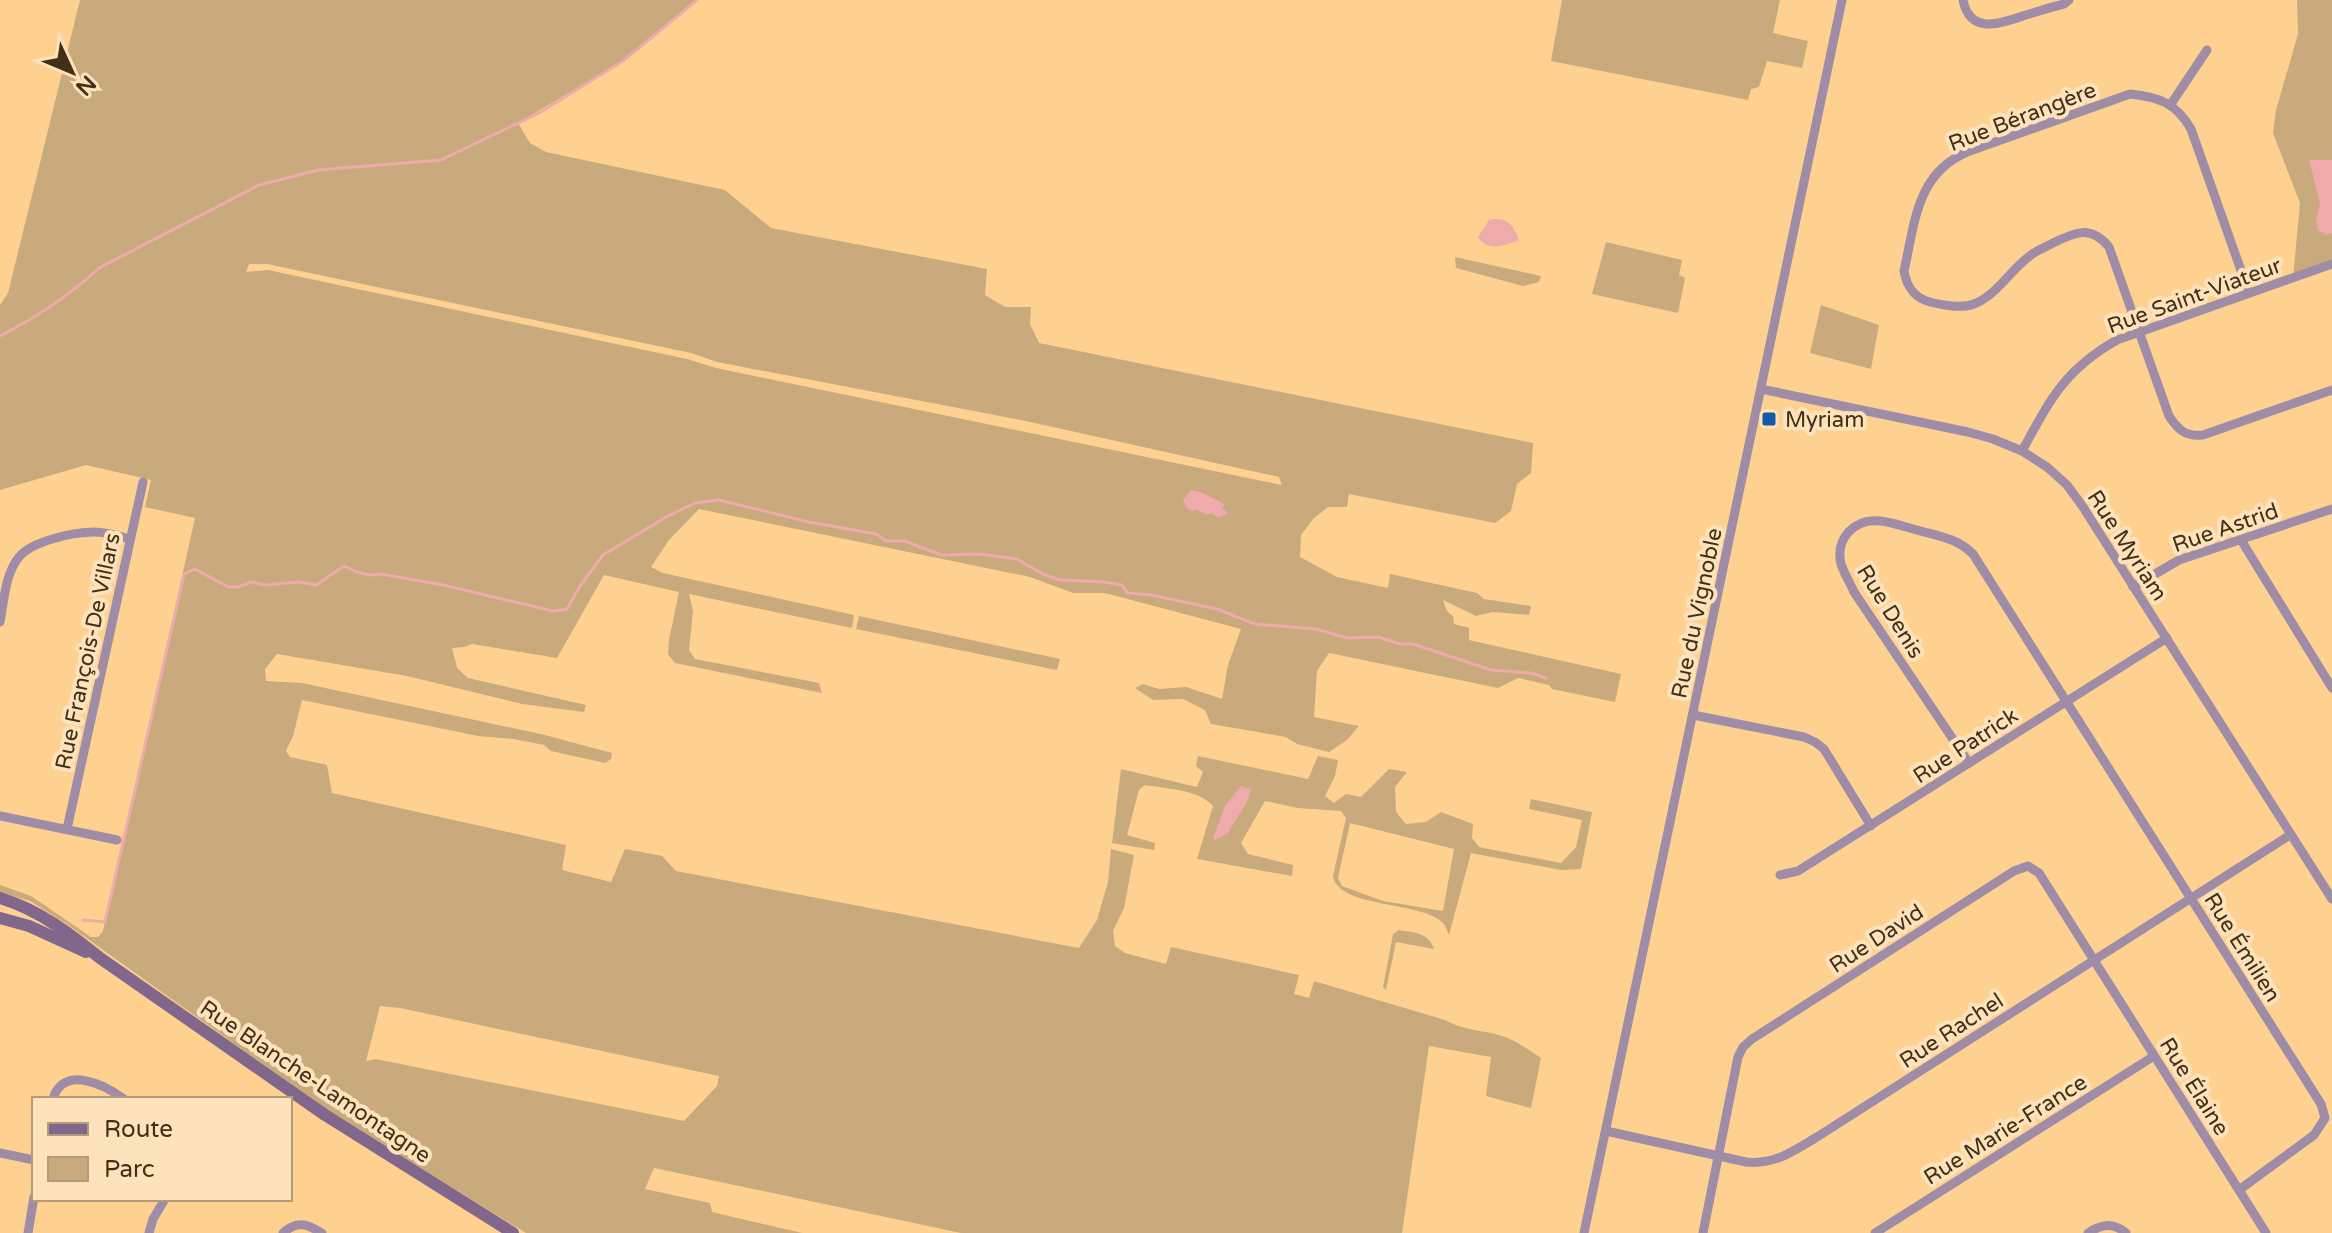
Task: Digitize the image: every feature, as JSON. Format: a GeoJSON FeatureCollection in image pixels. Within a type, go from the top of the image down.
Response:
{"type":"FeatureCollection","features":[{"type":"Feature","properties":{"kind":"street","name":"Rue du Vignoble"},"geometry":{"type":"LineString","coordinates":[[1584,1233],[1842,0]]}},
{"type":"Feature","properties":{"kind":"street"},"geometry":{"type":"LineString","coordinates":[[1963,0],[1968,14],[1975,21],[1995,25],[2069,0]]}},
{"type":"Feature","properties":{"kind":"street"},"geometry":{"type":"LineString","coordinates":[[2207,50],[2171,104],[2191,129],[2249,293]]}},
{"type":"Feature","properties":{"kind":"street","name":"Rue Bérangère"},"geometry":{"type":"LineString","coordinates":[[2140,333],[2109,247],[2088,232],[2063,239],[2031,255],[1984,299],[1973,304],[1962,306],[1919,298],[1906,283],[1904,271],[1922,195],[1941,168],[1955,157],[2130,94],[2171,104]]}},
{"type":"Feature","properties":{"kind":"street","name":"Rue Saint-Viateur"},"geometry":{"type":"LineString","coordinates":[[2022,451],[2066,378],[2098,351],[2117,340],[2332,264]]}},
{"type":"Feature","properties":{"kind":"street"},"geometry":{"type":"LineString","coordinates":[[2140,333],[2169,416],[2176,427],[2193,437],[2332,390]]}},
{"type":"Feature","properties":{"kind":"street","name":"Rue Myriam"},"geometry":{"type":"LineString","coordinates":[[1761,389],[1968,432],[2022,451],[2047,467],[2067,485],[2083,507],[2332,899]]}},
{"type":"Feature","properties":{"kind":"street","name":"Rue François-De Villars"},"geometry":{"type":"LineString","coordinates":[[67,829],[143,482]]}},
{"type":"Feature","properties":{"kind":"street","name":"Rue Astrid"},"geometry":{"type":"LineString","coordinates":[[2133,587],[2179,560],[2332,509]]}},
{"type":"Feature","properties":{"kind":"street","name":"Rue Denis"},"geometry":{"type":"LineString","coordinates":[[1969,763],[1854,592],[1840,554],[1841,543],[1855,525],[1880,521],[1958,541],[1965,546],[1982,565],[2067,701]]}},
{"type":"Feature","properties":{"kind":"street"},"geometry":{"type":"LineString","coordinates":[[0,622],[11,572],[20,555],[36,545],[72,533],[97,532],[130,539]]}},
{"type":"Feature","properties":{"kind":"street"},"geometry":{"type":"LineString","coordinates":[[2241,540],[2332,688]]}},
{"type":"Feature","properties":{"kind":"street","name":"Rue Patrick"},"geometry":{"type":"LineString","coordinates":[[1780,875],[1798,871],[2167,638]]}},
{"type":"Feature","properties":{"kind":"street","name":"Rue Émilien"},"geometry":{"type":"LineString","coordinates":[[2067,701],[2324,1111],[2325,1118],[2314,1135],[2239,1190]]}},
{"type":"Feature","properties":{"kind":"street"},"geometry":{"type":"LineString","coordinates":[[1693,715],[1804,737],[1815,742],[1824,749],[1871,826]]}},
{"type":"Feature","properties":{"kind":"street"},"geometry":{"type":"LineString","coordinates":[[0,816],[117,840]]}},
{"type":"Feature","properties":{"kind":"street","name":"Rue Rachel"},"geometry":{"type":"LineString","coordinates":[[1606,1131],[1757,1163],[1778,1159],[2290,835]]}},
{"type":"Feature","properties":{"kind":"street","name":"Rue David"},"geometry":{"type":"LineString","coordinates":[[1719,1155],[1738,1057],[1743,1047],[2021,867],[2028,866],[2039,873],[2092,960]]}},
{"type":"Feature","properties":{"kind":"street","name":"Rue Blanche-Lamontagne"},"geometry":{"type":"LineString","coordinates":[[0,898],[22,905],[66,930],[100,958],[325,1115],[513,1233]]}},
{"type":"Feature","properties":{"kind":"street","name":"Rue Blanche-Lamontagne"},"geometry":{"type":"LineString","coordinates":[[0,918],[29,926],[100,958]]}},
{"type":"Feature","properties":{"kind":"street","name":"Rue Élaine"},"geometry":{"type":"LineString","coordinates":[[2092,960],[2266,1233]]}},
{"type":"Feature","properties":{"kind":"street","name":"Rue Marie-France"},"geometry":{"type":"LineString","coordinates":[[1875,1233],[2154,1056]]}},
{"type":"Feature","properties":{"kind":"street"},"geometry":{"type":"LineString","coordinates":[[54,1097],[61,1084],[82,1080],[97,1083],[121,1097]]}},
{"type":"Feature","properties":{"kind":"street"},"geometry":{"type":"LineString","coordinates":[[0,1153],[32,1160]]}},
{"type":"Feature","properties":{"kind":"street"},"geometry":{"type":"LineString","coordinates":[[1703,1233],[1719,1155]]}},
{"type":"Feature","properties":{"kind":"street"},"geometry":{"type":"LineString","coordinates":[[28,1233],[33,1201]]}},
{"type":"Feature","properties":{"kind":"street"},"geometry":{"type":"LineString","coordinates":[[149,1233],[164,1201]]}},
{"type":"Feature","properties":{"kind":"street"},"geometry":{"type":"LineString","coordinates":[[283,1233],[300,1223],[322,1233]]}},
{"type":"Feature","properties":{"kind":"street"},"geometry":{"type":"LineString","coordinates":[[2088,1233],[2108,1225],[2118,1226],[2126,1233]]}},
{"type":"Feature","properties":{"kind":"green space"},"geometry":{"type":"Polygon","coordinates":[[[80,0],[697,0],[623,61],[518,123],[530,143],[546,152],[725,190],[771,228],[987,269],[985,295],[1005,307],[1031,307],[1030,324],[1039,343],[1533,443],[1531,473],[1517,484],[1511,511],[1495,523],[1349,494],[1347,507],[1328,507],[1313,519],[1301,535],[1300,557],[1337,577],[1388,588],[1390,574],[1477,593],[1484,599],[1531,606],[1529,615],[1493,612],[1476,616],[1443,600],[1447,611],[1453,616],[1454,624],[1469,628],[1469,640],[1621,674],[1615,702],[1552,689],[1549,685],[1518,678],[1498,688],[1329,653],[1317,671],[1314,717],[1359,726],[1347,740],[1329,752],[1297,744],[1286,737],[1211,724],[1205,710],[1183,699],[1153,700],[1135,688],[1143,684],[1159,689],[1186,687],[1222,699],[1228,665],[1241,629],[1105,593],[1073,593],[1030,577],[699,509],[669,540],[651,567],[663,573],[854,615],[852,628],[689,594],[693,611],[689,650],[695,659],[819,683],[822,693],[675,663],[668,654],[679,592],[604,575],[557,658],[472,644],[452,648],[457,668],[468,678],[586,705],[584,712],[522,704],[407,676],[277,654],[265,669],[266,681],[302,683],[541,734],[612,753],[611,759],[605,763],[551,751],[544,745],[478,736],[302,700],[286,751],[290,757],[327,765],[332,793],[566,845],[562,870],[611,882],[625,849],[662,856],[676,871],[1079,948],[1097,920],[1108,882],[1111,849],[1134,855],[1124,908],[1113,931],[1115,946],[1125,953],[1166,964],[1171,947],[1299,975],[1294,994],[1309,998],[1314,981],[1508,1038],[1541,1058],[1531,1108],[1486,1096],[1491,1057],[1429,1046],[1402,1233],[961,1233],[654,1168],[645,1189],[710,1203],[712,1212],[802,1233],[526,1233],[328,1111],[64,922],[30,901],[0,892],[0,885],[31,896],[91,937],[98,937],[103,931],[195,518],[145,507],[151,480],[86,465],[0,490],[0,305],[8,293],[80,0]],[[249,264],[246,272],[268,270],[687,359],[716,368],[1282,485],[1279,477],[1021,420],[717,362],[691,353],[267,264],[249,264]],[[380,1006],[366,1061],[376,1059],[684,1121],[717,1086],[719,1076],[380,1006]]]}},
{"type":"Feature","properties":{"kind":"green space"},"geometry":{"type":"Polygon","coordinates":[[[1562,0],[1780,0],[1773,33],[1808,41],[1802,68],[1767,61],[1759,87],[1751,89],[1748,100],[1551,61],[1562,0]]]}},
{"type":"Feature","properties":{"kind":"green space"},"geometry":{"type":"Polygon","coordinates":[[[2297,0],[2332,0],[2332,264],[2293,278],[2300,203],[2273,133],[2276,110],[2298,34],[2297,0]]]}},
{"type":"Feature","properties":{"kind":"green space"},"geometry":{"type":"Polygon","coordinates":[[[1606,242],[1682,260],[1679,275],[1685,278],[1678,313],[1592,294],[1606,242]]]}},
{"type":"Feature","properties":{"kind":"green space"},"geometry":{"type":"Polygon","coordinates":[[[1455,257],[1541,276],[1539,282],[1523,286],[1456,268],[1455,257]]]}},
{"type":"Feature","properties":{"kind":"green space"},"geometry":{"type":"Polygon","coordinates":[[[1821,305],[1879,325],[1871,369],[1810,353],[1821,305]]]}},
{"type":"Feature","properties":{"kind":"green space"},"geometry":{"type":"Polygon","coordinates":[[[859,616],[1060,659],[1057,670],[856,629],[859,616]]]}},
{"type":"Feature","properties":{"kind":"green space"},"geometry":{"type":"Polygon","coordinates":[[[1198,756],[1308,779],[1318,756],[1338,760],[1335,776],[1325,796],[1334,803],[1346,794],[1361,797],[1389,769],[1407,772],[1395,787],[1396,812],[1406,824],[1426,822],[1441,812],[1473,824],[1472,838],[1479,847],[1561,863],[1576,847],[1582,820],[1529,809],[1531,799],[1592,812],[1581,869],[1561,870],[1471,853],[1449,935],[1444,924],[1434,917],[1420,911],[1366,900],[1338,887],[1333,876],[1346,818],[1341,811],[1298,808],[1265,801],[1241,843],[1248,854],[1293,865],[1292,876],[1197,859],[1213,806],[1199,796],[1182,791],[1145,785],[1139,790],[1127,835],[1155,843],[1154,850],[1112,843],[1121,769],[1197,787],[1203,772],[1196,766],[1198,756]],[[1350,823],[1338,878],[1342,886],[1383,901],[1443,911],[1454,849],[1350,823]]]}},
{"type":"Feature","properties":{"kind":"green space"},"geometry":{"type":"Polygon","coordinates":[[[1399,930],[1425,936],[1434,949],[1396,942],[1386,990],[1383,987],[1393,934],[1399,930]]]}},
{"type":"Feature","properties":{"kind":"shaded area"},"geometry":{"type":"Polygon","coordinates":[[[2309,160],[2332,160],[2332,233],[2326,235],[2318,230],[2316,221],[2320,203],[2309,160]]]}},
{"type":"Feature","properties":{"kind":"shaded area"},"geometry":{"type":"Polygon","coordinates":[[[1489,220],[1511,225],[1519,240],[1497,246],[1482,242],[1478,237],[1489,220]]]}},
{"type":"Feature","properties":{"kind":"shaded area"},"geometry":{"type":"Polygon","coordinates":[[[1191,490],[1223,503],[1221,508],[1227,514],[1218,518],[1211,513],[1191,511],[1183,500],[1191,490]]]}},
{"type":"Feature","properties":{"kind":"shaded area"},"geometry":{"type":"Polygon","coordinates":[[[1241,786],[1251,789],[1248,800],[1228,833],[1215,840],[1213,838],[1225,806],[1241,786]]]}},
{"type":"Feature","properties":{"kind":"waterway"},"geometry":{"type":"LineString","coordinates":[[0,336],[52,305],[99,268],[259,185],[318,170],[441,160],[539,113],[623,61],[697,0]]}},
{"type":"Feature","properties":{"kind":"waterway"},"geometry":{"type":"LineString","coordinates":[[83,920],[105,922],[184,574],[195,569],[228,587],[238,587],[251,582],[316,585],[344,566],[370,575],[381,574],[443,585],[553,611],[567,609],[603,555],[695,503],[719,500],[809,522],[876,534],[886,541],[905,541],[941,555],[979,554],[1017,559],[1060,580],[1122,585],[1128,593],[1217,609],[1255,624],[1315,629],[1348,638],[1379,637],[1399,644],[1413,644],[1491,670],[1531,673],[1546,678]]}},
{"type":"Feature","properties":{"kind":"place","name":"Myriam"},"geometry":{"type":"Point","coordinates":[1769,419]}}]}
